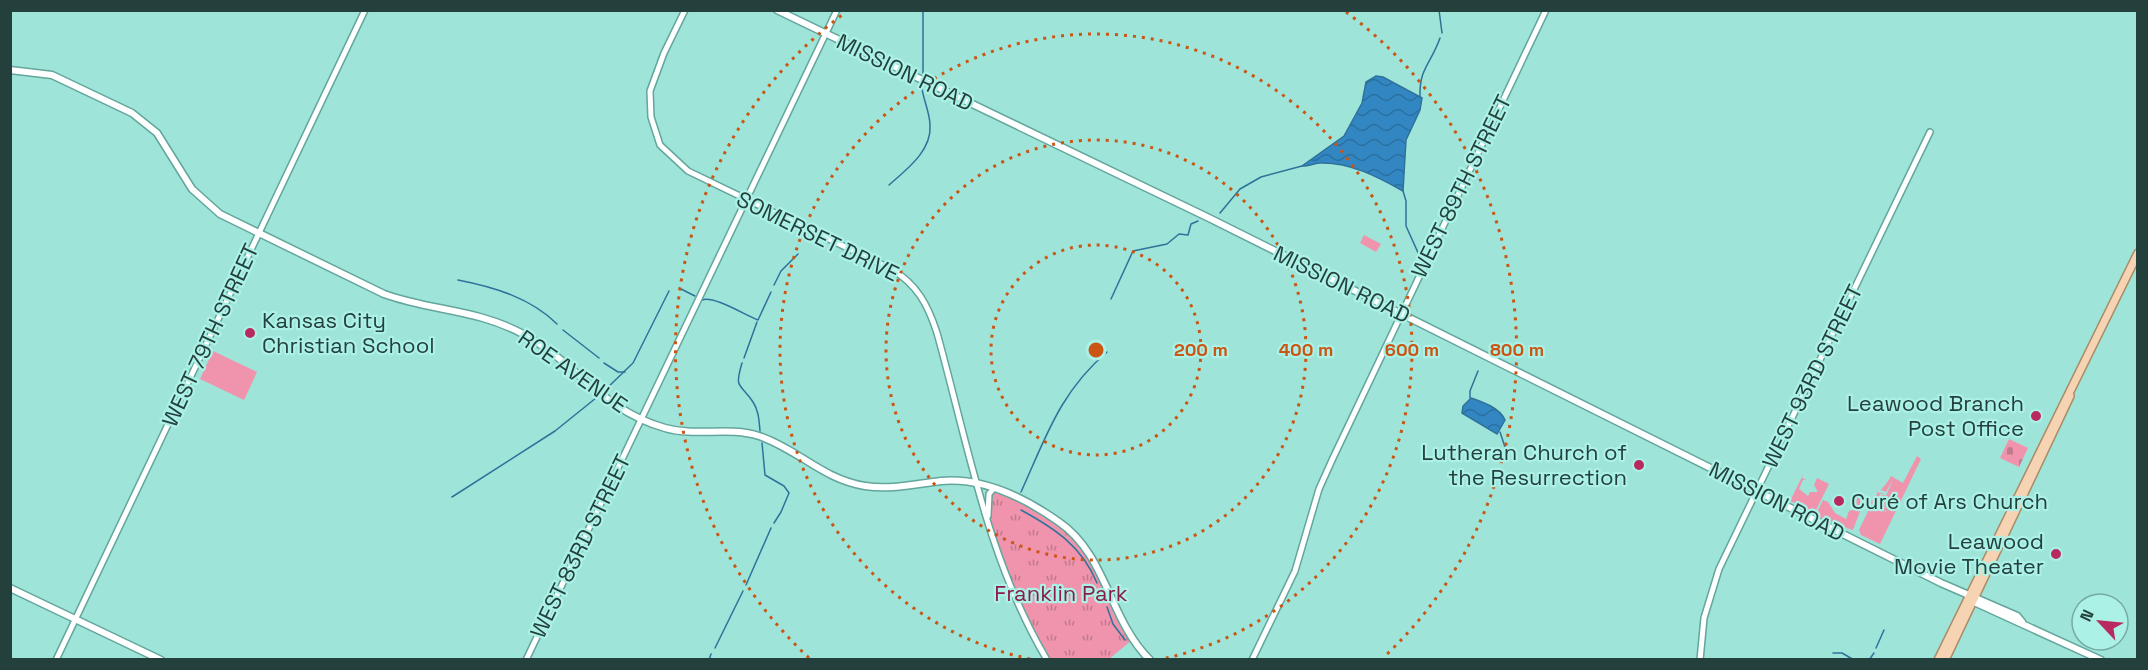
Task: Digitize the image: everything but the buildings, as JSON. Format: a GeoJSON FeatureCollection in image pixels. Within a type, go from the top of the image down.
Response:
{"type":"FeatureCollection","features":[{"type":"Feature","properties":{"kind":"main road","name":"MISSION ROAD"},"geometry":{"type":"LineString","coordinates":[[777,10],[1400,313],[1973,598],[2014,621],[2022,622],[2101,660]]}},
{"type":"Feature","properties":{"kind":"main road","name":"ROE AVENUE"},"geometry":{"type":"LineString","coordinates":[[10,70],[52,75],[132,112],[157,133],[192,189],[220,214],[384,294],[413,302],[461,310],[503,324],[547,349],[604,399],[642,418],[671,429],[726,429],[761,437],[828,475],[865,486],[897,487],[961,480],[994,488],[1034,507],[1060,522],[1074,535],[1093,560],[1128,633],[1150,660]]}},
{"type":"Feature","properties":{"kind":"main road"},"geometry":{"type":"LineString","coordinates":[[1946,660],[1973,598],[2066,409],[2072,389],[2138,253]]}},
{"type":"Feature","properties":{"kind":"main road"},"geometry":{"type":"LineString","coordinates":[[10,588],[161,660]]}},
{"type":"Feature","properties":{"kind":"main road"},"geometry":{"type":"LineString","coordinates":[[1938,660],[1973,598]]}},
{"type":"Feature","properties":{"kind":"street","name":"WEST 79TH STREET"},"geometry":{"type":"LineString","coordinates":[[56,660],[365,10]]}},
{"type":"Feature","properties":{"kind":"street","name":"SOMERSET DRIVE"},"geometry":{"type":"LineString","coordinates":[[686,10],[663,53],[652,84],[649,103],[653,127],[660,145],[683,169],[891,269],[918,291],[932,317],[988,524],[1013,593],[1047,660]]}},
{"type":"Feature","properties":{"kind":"street","name":"WEST 83RD STREET"},"geometry":{"type":"LineString","coordinates":[[526,660],[837,10]]}},
{"type":"Feature","properties":{"kind":"street","name":"WEST 89TH STREET"},"geometry":{"type":"LineString","coordinates":[[1252,660],[1295,571],[1319,489],[1394,333],[1400,313],[1546,10]]}},
{"type":"Feature","properties":{"kind":"street","name":"WEST 93RD STREET"},"geometry":{"type":"LineString","coordinates":[[1700,660],[1704,618],[1714,579],[1930,132]]}},
{"type":"Feature","properties":{"kind":"street"},"geometry":{"type":"LineString","coordinates":[[988,524],[989,494],[994,488]]}},
{"type":"Feature","properties":{"kind":"green space"},"geometry":{"type":"Polygon","coordinates":[[[1364,235],[1381,244],[1376,252],[1360,243],[1364,235]]]}},
{"type":"Feature","properties":{"kind":"green space"},"geometry":{"type":"Polygon","coordinates":[[[213,351],[257,372],[244,400],[200,379],[213,351]]]}},
{"type":"Feature","properties":{"kind":"green space"},"geometry":{"type":"Polygon","coordinates":[[[2009,439],[2028,448],[2019,467],[2000,458],[2009,439]]]}},
{"type":"Feature","properties":{"kind":"green space"},"geometry":{"type":"Polygon","coordinates":[[[1917,456],[1921,459],[1880,544],[1861,535],[1859,530],[1871,505],[1886,512],[1892,499],[1886,496],[1893,479],[1886,492],[1880,491],[1891,476],[1903,483],[1917,456]]]}},
{"type":"Feature","properties":{"kind":"green space"},"geometry":{"type":"Polygon","coordinates":[[[1804,473],[1802,478],[1806,480],[1803,480],[1799,489],[1808,496],[1810,492],[1818,492],[1814,485],[1817,478],[1829,484],[1815,512],[1790,501],[1804,473]]]}},
{"type":"Feature","properties":{"kind":"green space","name":"Franklin Park"},"geometry":{"type":"Polygon","coordinates":[[[994,491],[1038,509],[1080,542],[1132,640],[1109,659],[1047,659],[1017,601],[998,552],[990,508],[994,491]]]}},
{"type":"Feature","properties":{"kind":"green space"},"geometry":{"type":"Polygon","coordinates":[[[1878,493],[1886,493],[1880,494],[1875,505],[1871,503],[1878,493]]]}},
{"type":"Feature","properties":{"kind":"green space"},"geometry":{"type":"Polygon","coordinates":[[[1858,495],[1864,501],[1853,530],[1841,526],[1851,531],[1816,516],[1816,513],[1819,515],[1817,512],[1823,500],[1828,502],[1835,513],[1846,519],[1849,511],[1856,509],[1850,502],[1851,500],[1856,501],[1858,495]]]}},
{"type":"Feature","properties":{"kind":"green space"},"geometry":{"type":"Polygon","coordinates":[[[1884,495],[1890,497],[1892,503],[1890,509],[1884,511],[1878,509],[1876,503],[1878,497],[1884,495]]]}},
{"type":"Feature","properties":{"kind":"water"},"geometry":{"type":"Polygon","coordinates":[[[1376,76],[1383,77],[1422,98],[1420,110],[1406,140],[1403,191],[1374,176],[1342,165],[1320,163],[1302,166],[1344,136],[1362,103],[1366,82],[1376,76]]]}},
{"type":"Feature","properties":{"kind":"water"},"geometry":{"type":"Polygon","coordinates":[[[1471,398],[1491,406],[1503,416],[1505,420],[1497,434],[1462,413],[1463,406],[1471,398]]]}},
{"type":"Feature","properties":{"kind":"waterway"},"geometry":{"type":"LineString","coordinates":[[923,10],[923,73]]}},
{"type":"Feature","properties":{"kind":"waterway"},"geometry":{"type":"LineString","coordinates":[[1439,10],[1442,33]]}},
{"type":"Feature","properties":{"kind":"waterway"},"geometry":{"type":"LineString","coordinates":[[1420,97],[1421,79],[1440,38]]}},
{"type":"Feature","properties":{"kind":"waterway"},"geometry":{"type":"LineString","coordinates":[[889,185],[917,159],[927,143],[930,121],[922,89]]}},
{"type":"Feature","properties":{"kind":"waterway"},"geometry":{"type":"LineString","coordinates":[[1220,213],[1240,189],[1261,177],[1302,166]]}},
{"type":"Feature","properties":{"kind":"waterway"},"geometry":{"type":"LineString","coordinates":[[1403,191],[1406,201],[1406,226],[1420,257]]}},
{"type":"Feature","properties":{"kind":"waterway"},"geometry":{"type":"LineString","coordinates":[[1111,299],[1133,251],[1167,244],[1179,234],[1188,235],[1191,224],[1198,221]]}},
{"type":"Feature","properties":{"kind":"waterway"},"geometry":{"type":"LineString","coordinates":[[774,285],[781,271],[798,254]]}},
{"type":"Feature","properties":{"kind":"waterway"},"geometry":{"type":"LineString","coordinates":[[458,280],[485,286],[524,300],[557,324]]}},
{"type":"Feature","properties":{"kind":"waterway"},"geometry":{"type":"LineString","coordinates":[[679,288],[695,296]]}},
{"type":"Feature","properties":{"kind":"waterway"},"geometry":{"type":"LineString","coordinates":[[603,392],[633,363],[669,291]]}},
{"type":"Feature","properties":{"kind":"waterway"},"geometry":{"type":"LineString","coordinates":[[702,300],[714,300],[758,320],[771,292]]}},
{"type":"Feature","properties":{"kind":"waterway"},"geometry":{"type":"LineString","coordinates":[[744,358],[757,322]]}},
{"type":"Feature","properties":{"kind":"waterway"},"geometry":{"type":"LineString","coordinates":[[563,330],[599,358]]}},
{"type":"Feature","properties":{"kind":"waterway"},"geometry":{"type":"LineString","coordinates":[[1021,492],[1047,434],[1066,399],[1077,383],[1107,352]]}},
{"type":"Feature","properties":{"kind":"waterway"},"geometry":{"type":"LineString","coordinates":[[604,363],[618,372],[625,372]]}},
{"type":"Feature","properties":{"kind":"waterway"},"geometry":{"type":"LineString","coordinates":[[742,363],[739,382],[755,405],[760,431]]}},
{"type":"Feature","properties":{"kind":"waterway"},"geometry":{"type":"LineString","coordinates":[[1470,398],[1470,391],[1478,371]]}},
{"type":"Feature","properties":{"kind":"waterway"},"geometry":{"type":"LineString","coordinates":[[452,497],[555,431],[596,398]]}},
{"type":"Feature","properties":{"kind":"waterway"},"geometry":{"type":"LineString","coordinates":[[1500,432],[1507,453]]}},
{"type":"Feature","properties":{"kind":"waterway"},"geometry":{"type":"LineString","coordinates":[[762,443],[765,475],[784,486],[789,493],[774,523]]}},
{"type":"Feature","properties":{"kind":"waterway"},"geometry":{"type":"LineString","coordinates":[[1021,510],[1066,539],[1091,570],[1097,583]]}},
{"type":"Feature","properties":{"kind":"waterway"},"geometry":{"type":"LineString","coordinates":[[746,585],[771,528]]}},
{"type":"Feature","properties":{"kind":"waterway"},"geometry":{"type":"LineString","coordinates":[[715,648],[743,591]]}},
{"type":"Feature","properties":{"kind":"waterway"},"geometry":{"type":"LineString","coordinates":[[1107,607],[1113,624],[1125,640]]}},
{"type":"Feature","properties":{"kind":"waterway"},"geometry":{"type":"LineString","coordinates":[[1876,648],[1884,630]]}},
{"type":"Feature","properties":{"kind":"waterway"},"geometry":{"type":"LineString","coordinates":[[1833,653],[1842,653],[1854,660]]}},
{"type":"Feature","properties":{"kind":"waterway"},"geometry":{"type":"LineString","coordinates":[[1869,660],[1874,653]]}},
{"type":"Feature","properties":{"kind":"waterway"},"geometry":{"type":"LineString","coordinates":[[709,660],[711,654]]}},
{"type":"Feature","properties":{"kind":"place","name":"Kansas City Christian School"},"geometry":{"type":"Point","coordinates":[250,333]}},
{"type":"Feature","properties":{"kind":"place","name":"Leawood Branch Post Office"},"geometry":{"type":"Point","coordinates":[2036,416]}},
{"type":"Feature","properties":{"kind":"place","name":"Lutheran Church of the Resurrection"},"geometry":{"type":"Point","coordinates":[1639,465]}},
{"type":"Feature","properties":{"kind":"place","name":"Curé of Ars Church"},"geometry":{"type":"Point","coordinates":[1839,501]}},
{"type":"Feature","properties":{"kind":"place","name":"Leawood Movie Theater"},"geometry":{"type":"Point","coordinates":[2056,554]}}]}
